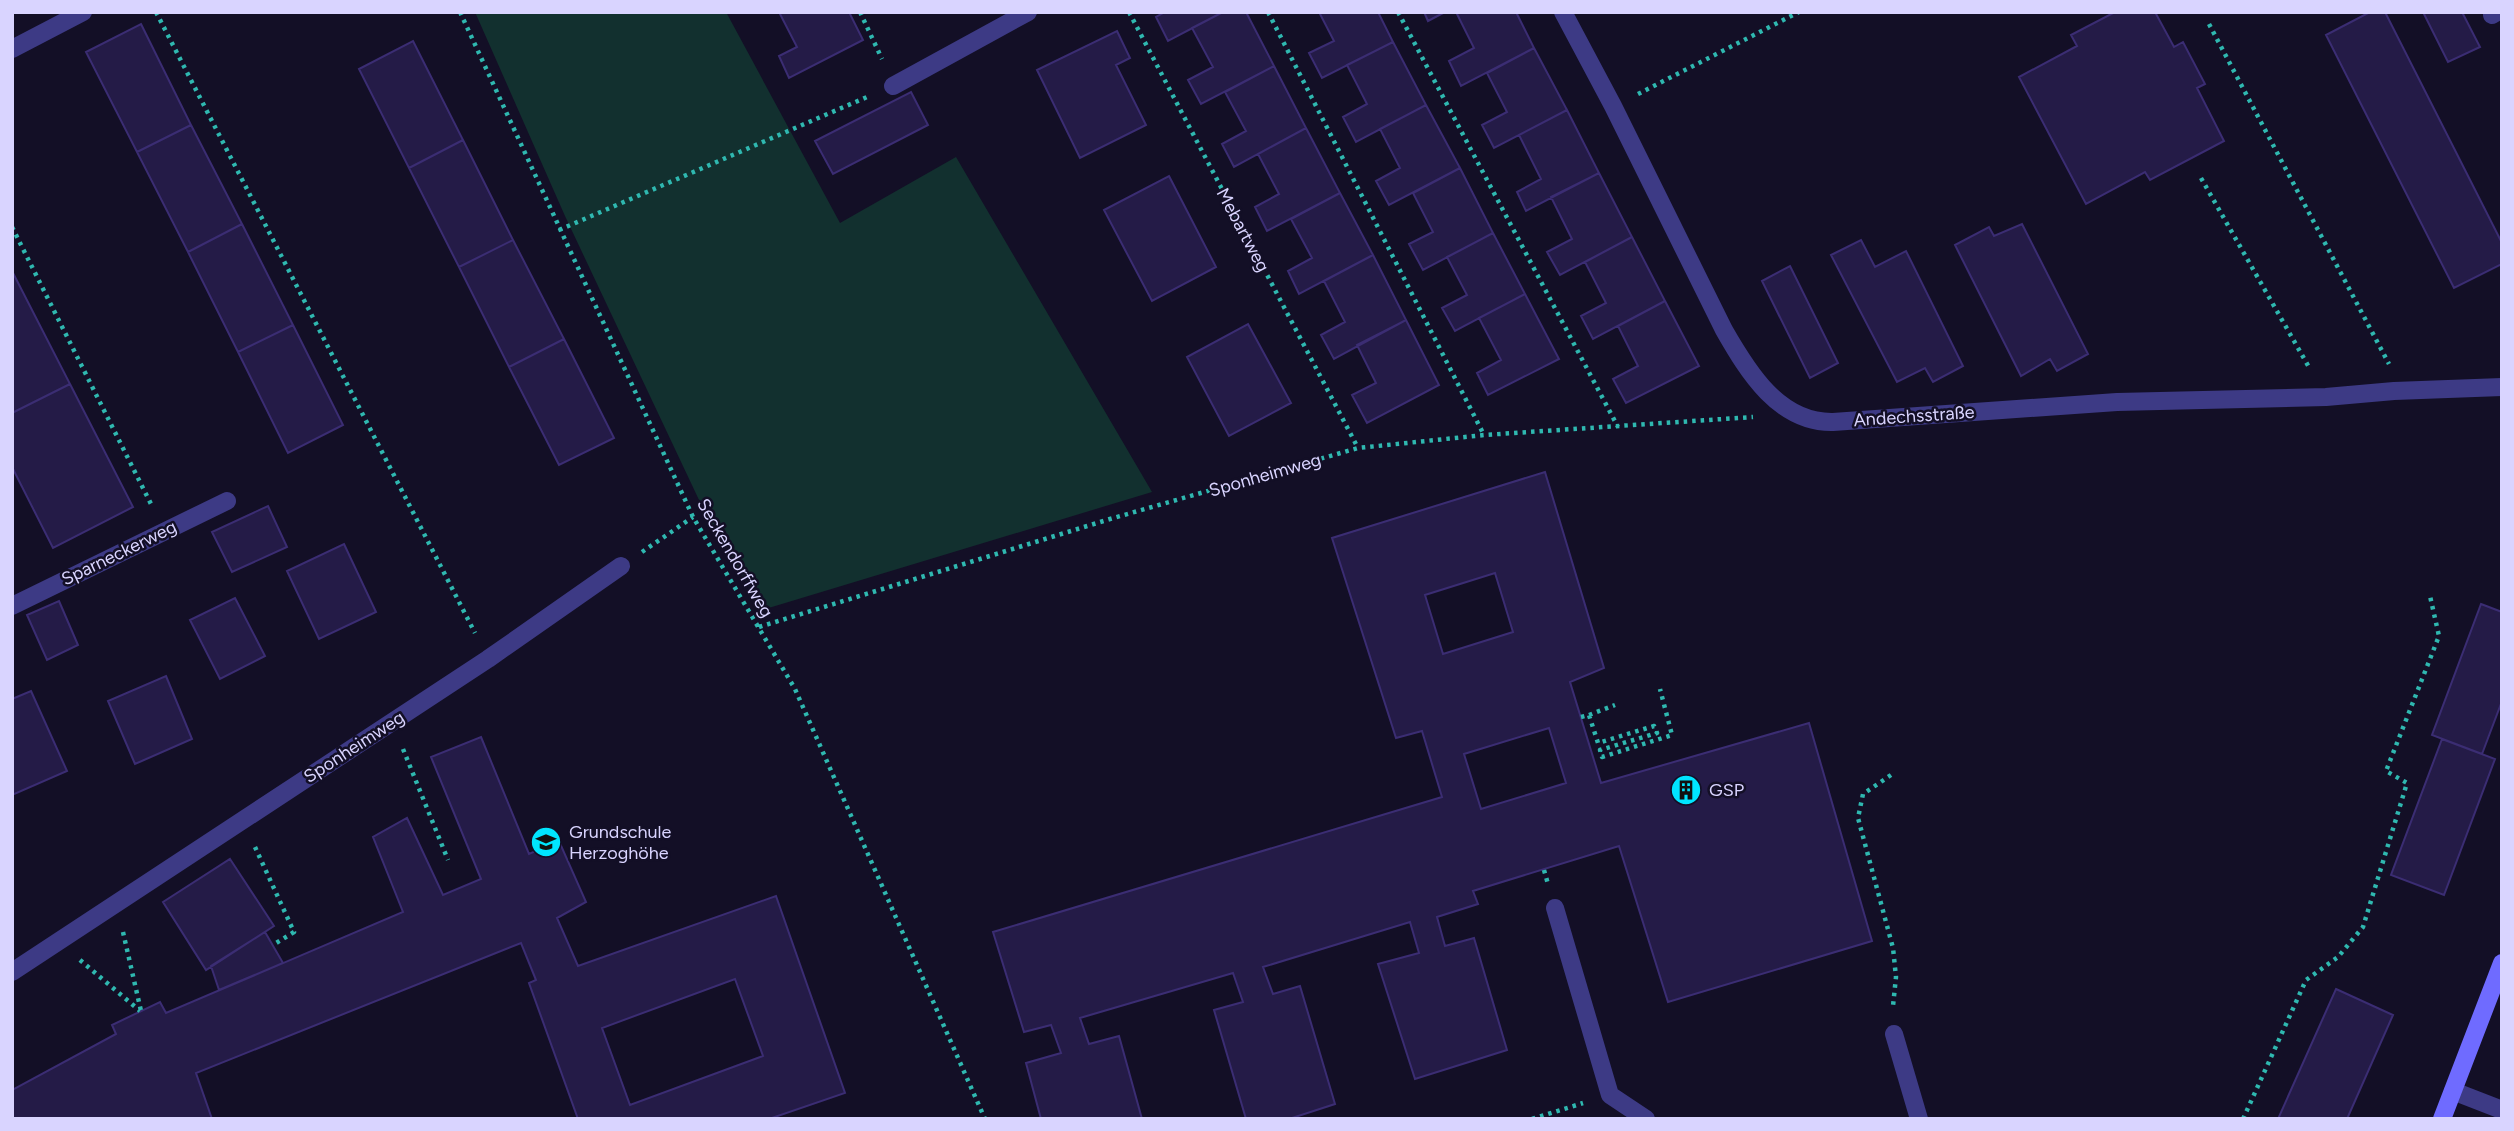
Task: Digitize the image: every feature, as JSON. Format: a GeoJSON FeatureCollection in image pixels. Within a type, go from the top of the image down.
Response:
{"type":"FeatureCollection","features":[{"type":"Feature","properties":{"kind":"street"},"geometry":{"type":"LineString","coordinates":[[12,49],[83,12]]}},
{"type":"Feature","properties":{"kind":"street"},"geometry":{"type":"LineString","coordinates":[[893,86],[1028,12]]}},
{"type":"Feature","properties":{"kind":"street","name":"Andechsstraße"},"geometry":{"type":"LineString","coordinates":[[1563,12],[1743,363],[1761,385],[1802,419],[1833,422],[2117,402],[2326,397],[2502,387]]}},
{"type":"Feature","properties":{"kind":"street","name":"Sparneckerweg"},"geometry":{"type":"LineString","coordinates":[[12,606],[227,501]]}},
{"type":"Feature","properties":{"kind":"street","name":"Sponheimweg"},"geometry":{"type":"LineString","coordinates":[[12,972],[488,659],[621,566]]}},
{"type":"Feature","properties":{"kind":"street"},"geometry":{"type":"LineString","coordinates":[[1555,908],[1611,1095],[1646,1119]]}},
{"type":"Feature","properties":{"kind":"street"},"geometry":{"type":"LineString","coordinates":[[2442,1119],[2502,963]]}},
{"type":"Feature","properties":{"kind":"street"},"geometry":{"type":"LineString","coordinates":[[1894,1034],[1919,1119]]}},
{"type":"Feature","properties":{"kind":"street"},"geometry":{"type":"LineString","coordinates":[[2453,1091],[2502,1110]]}},
{"type":"Feature","properties":{"kind":"path"},"geometry":{"type":"LineString","coordinates":[[156,12],[488,659]]}},
{"type":"Feature","properties":{"kind":"path","name":"Seckendorffweg"},"geometry":{"type":"LineString","coordinates":[[460,12],[694,517],[795,689],[985,1119]]}},
{"type":"Feature","properties":{"kind":"path"},"geometry":{"type":"LineString","coordinates":[[559,230],[893,86],[860,12]]}},
{"type":"Feature","properties":{"kind":"path","name":"Mebartweg"},"geometry":{"type":"LineString","coordinates":[[1129,12],[1358,448]]}},
{"type":"Feature","properties":{"kind":"path"},"geometry":{"type":"LineString","coordinates":[[1268,12],[1484,435]]}},
{"type":"Feature","properties":{"kind":"path"},"geometry":{"type":"LineString","coordinates":[[1398,12],[1618,427]]}},
{"type":"Feature","properties":{"kind":"path"},"geometry":{"type":"LineString","coordinates":[[1613,106],[1799,12]]}},
{"type":"Feature","properties":{"kind":"path"},"geometry":{"type":"LineString","coordinates":[[2209,24],[2403,391]]}},
{"type":"Feature","properties":{"kind":"path"},"geometry":{"type":"LineString","coordinates":[[2201,178],[2326,397]]}},
{"type":"Feature","properties":{"kind":"path"},"geometry":{"type":"LineString","coordinates":[[12,226],[164,531]]}},
{"type":"Feature","properties":{"kind":"path","name":"Sponheimweg"},"geometry":{"type":"LineString","coordinates":[[759,627],[1110,519],[1358,448],[1484,435],[1754,417],[1788,410]]}},
{"type":"Feature","properties":{"kind":"path"},"geometry":{"type":"LineString","coordinates":[[621,566],[694,517]]}},
{"type":"Feature","properties":{"kind":"path"},"geometry":{"type":"LineString","coordinates":[[2243,1119],[2306,980],[2338,957],[2363,927],[2407,783],[2386,771],[2439,636],[2430,596]]}},
{"type":"Feature","properties":{"kind":"path"},"geometry":{"type":"LineString","coordinates":[[1589,715],[1598,743],[1654,726],[1657,733],[1600,750],[1602,757],[1672,735],[1660,689]]}},
{"type":"Feature","properties":{"kind":"path"},"geometry":{"type":"LineString","coordinates":[[1581,717],[1615,705]]}},
{"type":"Feature","properties":{"kind":"path"},"geometry":{"type":"LineString","coordinates":[[392,722],[448,860]]}},
{"type":"Feature","properties":{"kind":"path"},"geometry":{"type":"LineString","coordinates":[[1891,775],[1863,794],[1858,818],[1893,948],[1896,977],[1892,1012]]}},
{"type":"Feature","properties":{"kind":"path"},"geometry":{"type":"LineString","coordinates":[[242,821],[294,932],[273,945]]}},
{"type":"Feature","properties":{"kind":"path"},"geometry":{"type":"LineString","coordinates":[[59,942],[141,1011],[117,904]]}},
{"type":"Feature","properties":{"kind":"path"},"geometry":{"type":"LineString","coordinates":[[1532,1119],[1611,1095]]}},
{"type":"Feature","properties":{"kind":"green space"},"geometry":{"type":"Polygon","coordinates":[[[475,12],[726,12],[840,223],[956,157],[1152,492],[762,610],[708,519],[565,216],[475,12]]]}},
{"type":"Feature","properties":{"kind":"building"},"geometry":{"type":"Polygon","coordinates":[[[779,12],[849,12],[863,40],[789,78],[779,56],[797,47],[779,12]]]}},
{"type":"Feature","properties":{"kind":"building"},"geometry":{"type":"Polygon","coordinates":[[[1165,12],[1223,12],[1168,41],[1156,17],[1165,12]]]}},
{"type":"Feature","properties":{"kind":"building"},"geometry":{"type":"Polygon","coordinates":[[[1223,12],[1246,12],[1274,66],[1201,104],[1188,80],[1213,67],[1192,28],[1223,12]]]}},
{"type":"Feature","properties":{"kind":"building"},"geometry":{"type":"Polygon","coordinates":[[[1319,12],[1378,12],[1393,42],[1322,78],[1309,53],[1334,41],[1319,12]]]}},
{"type":"Feature","properties":{"kind":"building"},"geometry":{"type":"Polygon","coordinates":[[[1424,12],[1445,12],[1428,21],[1424,12]]]}},
{"type":"Feature","properties":{"kind":"building"},"geometry":{"type":"Polygon","coordinates":[[[1456,12],[1516,12],[1534,48],[1461,86],[1449,61],[1474,48],[1456,12]]]}},
{"type":"Feature","properties":{"kind":"building"},"geometry":{"type":"Polygon","coordinates":[[[2115,12],[2155,12],[2174,47],[2183,42],[2205,84],[2197,88],[2224,141],[2150,180],[2145,172],[2086,204],[2019,77],[2077,46],[2071,35],[2115,12]]]}},
{"type":"Feature","properties":{"kind":"building"},"geometry":{"type":"Polygon","coordinates":[[[2370,12],[2385,12],[2502,243],[2502,264],[2454,288],[2326,35],[2370,12]]]}},
{"type":"Feature","properties":{"kind":"building"},"geometry":{"type":"Polygon","coordinates":[[[2423,12],[2462,12],[2480,47],[2448,62],[2423,12]]]}},
{"type":"Feature","properties":{"kind":"building"},"geometry":{"type":"Polygon","coordinates":[[[141,24],[191,125],[137,152],[86,52],[141,24]]]}},
{"type":"Feature","properties":{"kind":"building"},"geometry":{"type":"Polygon","coordinates":[[[1117,31],[1130,58],[1116,65],[1146,125],[1080,158],[1037,70],[1117,31]]]}},
{"type":"Feature","properties":{"kind":"building"},"geometry":{"type":"Polygon","coordinates":[[[413,41],[463,140],[409,168],[359,69],[413,41]]]}},
{"type":"Feature","properties":{"kind":"building"},"geometry":{"type":"Polygon","coordinates":[[[1393,42],[1426,105],[1356,142],[1343,117],[1367,104],[1347,65],[1393,42]]]}},
{"type":"Feature","properties":{"kind":"building"},"geometry":{"type":"Polygon","coordinates":[[[1534,48],[1567,110],[1494,148],[1482,125],[1507,112],[1487,73],[1534,48]]]}},
{"type":"Feature","properties":{"kind":"building"},"geometry":{"type":"Polygon","coordinates":[[[1274,66],[1306,128],[1234,167],[1222,144],[1246,131],[1225,92],[1274,66]]]}},
{"type":"Feature","properties":{"kind":"building"},"geometry":{"type":"Polygon","coordinates":[[[911,92],[928,125],[833,174],[815,141],[911,92]]]}},
{"type":"Feature","properties":{"kind":"building"},"geometry":{"type":"Polygon","coordinates":[[[1426,105],[1460,168],[1389,205],[1376,181],[1400,168],[1380,129],[1426,105]]]}},
{"type":"Feature","properties":{"kind":"building"},"geometry":{"type":"Polygon","coordinates":[[[1567,110],[1599,173],[1526,211],[1517,192],[1541,179],[1519,135],[1567,110]]]}},
{"type":"Feature","properties":{"kind":"building"},"geometry":{"type":"Polygon","coordinates":[[[191,125],[242,224],[188,252],[137,152],[191,125]]]}},
{"type":"Feature","properties":{"kind":"building"},"geometry":{"type":"Polygon","coordinates":[[[1306,128],[1340,193],[1267,231],[1255,207],[1279,194],[1258,154],[1306,128]]]}},
{"type":"Feature","properties":{"kind":"building"},"geometry":{"type":"Polygon","coordinates":[[[463,140],[513,240],[459,267],[409,168],[463,140]]]}},
{"type":"Feature","properties":{"kind":"building"},"geometry":{"type":"Polygon","coordinates":[[[1460,168],[1493,233],[1423,270],[1409,244],[1433,232],[1413,193],[1460,168]]]}},
{"type":"Feature","properties":{"kind":"building"},"geometry":{"type":"Polygon","coordinates":[[[1599,173],[1632,237],[1560,275],[1547,252],[1572,239],[1551,197],[1599,173]]]}},
{"type":"Feature","properties":{"kind":"building"},"geometry":{"type":"Polygon","coordinates":[[[1169,176],[1216,267],[1152,301],[1104,210],[1169,176]]]}},
{"type":"Feature","properties":{"kind":"building"},"geometry":{"type":"Polygon","coordinates":[[[1340,193],[1373,255],[1299,294],[1288,271],[1312,258],[1291,219],[1340,193]]]}},
{"type":"Feature","properties":{"kind":"building"},"geometry":{"type":"Polygon","coordinates":[[[242,224],[293,325],[238,352],[188,252],[242,224]]]}},
{"type":"Feature","properties":{"kind":"building"},"geometry":{"type":"Polygon","coordinates":[[[2022,224],[2088,354],[2057,371],[2050,359],[2021,376],[1955,245],[1989,227],[1994,236],[2022,224]]]}},
{"type":"Feature","properties":{"kind":"building"},"geometry":{"type":"Polygon","coordinates":[[[1493,233],[1525,294],[1455,331],[1442,308],[1467,295],[1447,257],[1493,233]]]}},
{"type":"Feature","properties":{"kind":"building"},"geometry":{"type":"Polygon","coordinates":[[[1632,237],[1665,301],[1593,339],[1581,316],[1606,303],[1585,262],[1632,237]]]}},
{"type":"Feature","properties":{"kind":"building"},"geometry":{"type":"Polygon","coordinates":[[[513,240],[564,339],[509,367],[459,267],[513,240]]]}},
{"type":"Feature","properties":{"kind":"building"},"geometry":{"type":"Polygon","coordinates":[[[1861,240],[1875,267],[1906,251],[1963,366],[1933,382],[1925,368],[1897,382],[1831,255],[1861,240]]]}},
{"type":"Feature","properties":{"kind":"building"},"geometry":{"type":"Polygon","coordinates":[[[1373,255],[1406,320],[1334,359],[1321,335],[1345,322],[1324,281],[1373,255]]]}},
{"type":"Feature","properties":{"kind":"building"},"geometry":{"type":"Polygon","coordinates":[[[1790,266],[1838,363],[1810,378],[1762,281],[1790,266]]]}},
{"type":"Feature","properties":{"kind":"building"},"geometry":{"type":"Polygon","coordinates":[[[12,271],[70,384],[12,413],[12,271]]]}},
{"type":"Feature","properties":{"kind":"building"},"geometry":{"type":"Polygon","coordinates":[[[1525,294],[1559,359],[1488,395],[1477,373],[1501,360],[1479,318],[1525,294]]]}},
{"type":"Feature","properties":{"kind":"building"},"geometry":{"type":"Polygon","coordinates":[[[1665,301],[1699,366],[1626,403],[1613,379],[1638,366],[1618,326],[1665,301]]]}},
{"type":"Feature","properties":{"kind":"building"},"geometry":{"type":"Polygon","coordinates":[[[1406,320],[1439,385],[1367,423],[1352,395],[1376,383],[1357,345],[1406,320]]]}},
{"type":"Feature","properties":{"kind":"building"},"geometry":{"type":"Polygon","coordinates":[[[1248,324],[1291,403],[1229,436],[1187,357],[1248,324]]]}},
{"type":"Feature","properties":{"kind":"building"},"geometry":{"type":"Polygon","coordinates":[[[293,325],[343,425],[288,453],[238,352],[293,325]]]}},
{"type":"Feature","properties":{"kind":"building"},"geometry":{"type":"Polygon","coordinates":[[[564,339],[614,438],[559,465],[509,367],[564,339]]]}},
{"type":"Feature","properties":{"kind":"building"},"geometry":{"type":"Polygon","coordinates":[[[70,384],[133,507],[53,548],[12,467],[12,413],[70,384]]]}},
{"type":"Feature","properties":{"kind":"building","name":"GSP"},"geometry":{"type":"Polygon","coordinates":[[[1545,472],[1604,668],[1570,682],[1601,783],[1809,723],[1872,941],[1668,1002],[1619,846],[1473,891],[1478,904],[1437,917],[1445,946],[1474,938],[1507,1050],[1415,1079],[1378,964],[1419,953],[1410,922],[1263,967],[1273,994],[1300,986],[1335,1104],[1289,1119],[1246,1119],[1214,1010],[1243,1002],[1233,973],[1080,1018],[1089,1044],[1119,1036],[1142,1119],[1041,1119],[1026,1063],[1061,1053],[1051,1025],[1024,1032],[993,932],[1442,797],[1422,731],[1396,738],[1332,538],[1545,472]],[[1495,573],[1425,595],[1443,654],[1513,632],[1495,573]],[[1549,728],[1464,754],[1481,809],[1566,783],[1549,728]]]}},
{"type":"Feature","properties":{"kind":"building"},"geometry":{"type":"Polygon","coordinates":[[[268,506],[287,547],[232,572],[212,532],[268,506]]]}},
{"type":"Feature","properties":{"kind":"building"},"geometry":{"type":"Polygon","coordinates":[[[344,544],[376,612],[319,639],[287,571],[344,544]]]}},
{"type":"Feature","properties":{"kind":"building"},"geometry":{"type":"Polygon","coordinates":[[[235,598],[265,656],[220,679],[190,620],[235,598]]]}},
{"type":"Feature","properties":{"kind":"building"},"geometry":{"type":"Polygon","coordinates":[[[59,601],[78,645],[47,660],[27,615],[59,601]]]}},
{"type":"Feature","properties":{"kind":"building"},"geometry":{"type":"Polygon","coordinates":[[[2481,604],[2502,612],[2502,701],[2482,754],[2432,735],[2481,604]]]}},
{"type":"Feature","properties":{"kind":"building"},"geometry":{"type":"Polygon","coordinates":[[[166,676],[192,739],[135,764],[108,701],[166,676]]]}},
{"type":"Feature","properties":{"kind":"building"},"geometry":{"type":"Polygon","coordinates":[[[31,691],[67,771],[12,795],[12,699],[31,691]]]}},
{"type":"Feature","properties":{"kind":"building"},"geometry":{"type":"Polygon","coordinates":[[[481,737],[529,854],[559,841],[586,902],[557,918],[578,966],[776,896],[845,1093],[769,1119],[578,1119],[529,983],[536,980],[521,943],[196,1073],[212,1119],[12,1119],[12,1090],[116,1034],[112,1025],[160,1002],[166,1013],[403,912],[373,837],[407,818],[443,895],[481,879],[431,757],[481,737]],[[735,979],[602,1028],[630,1105],[763,1056],[735,979]]]}},
{"type":"Feature","properties":{"kind":"building"},"geometry":{"type":"Polygon","coordinates":[[[2442,739],[2495,759],[2444,895],[2391,875],[2442,739]]]}},
{"type":"Feature","properties":{"kind":"building"},"geometry":{"type":"Polygon","coordinates":[[[230,859],[274,926],[206,970],[163,902],[230,859]]]}},
{"type":"Feature","properties":{"kind":"building"},"geometry":{"type":"Polygon","coordinates":[[[265,932],[283,963],[219,990],[211,966],[265,932]]]}},
{"type":"Feature","properties":{"kind":"building"},"geometry":{"type":"Polygon","coordinates":[[[2336,989],[2393,1015],[2347,1119],[2278,1119],[2336,989]]]}},
{"type":"Feature","properties":{"kind":"place","name":"GSP"},"geometry":{"type":"Point","coordinates":[1686,790]}},
{"type":"Feature","properties":{"kind":"place","name":"Grundschule Herzoghöhe"},"geometry":{"type":"Point","coordinates":[546,842]}}]}
